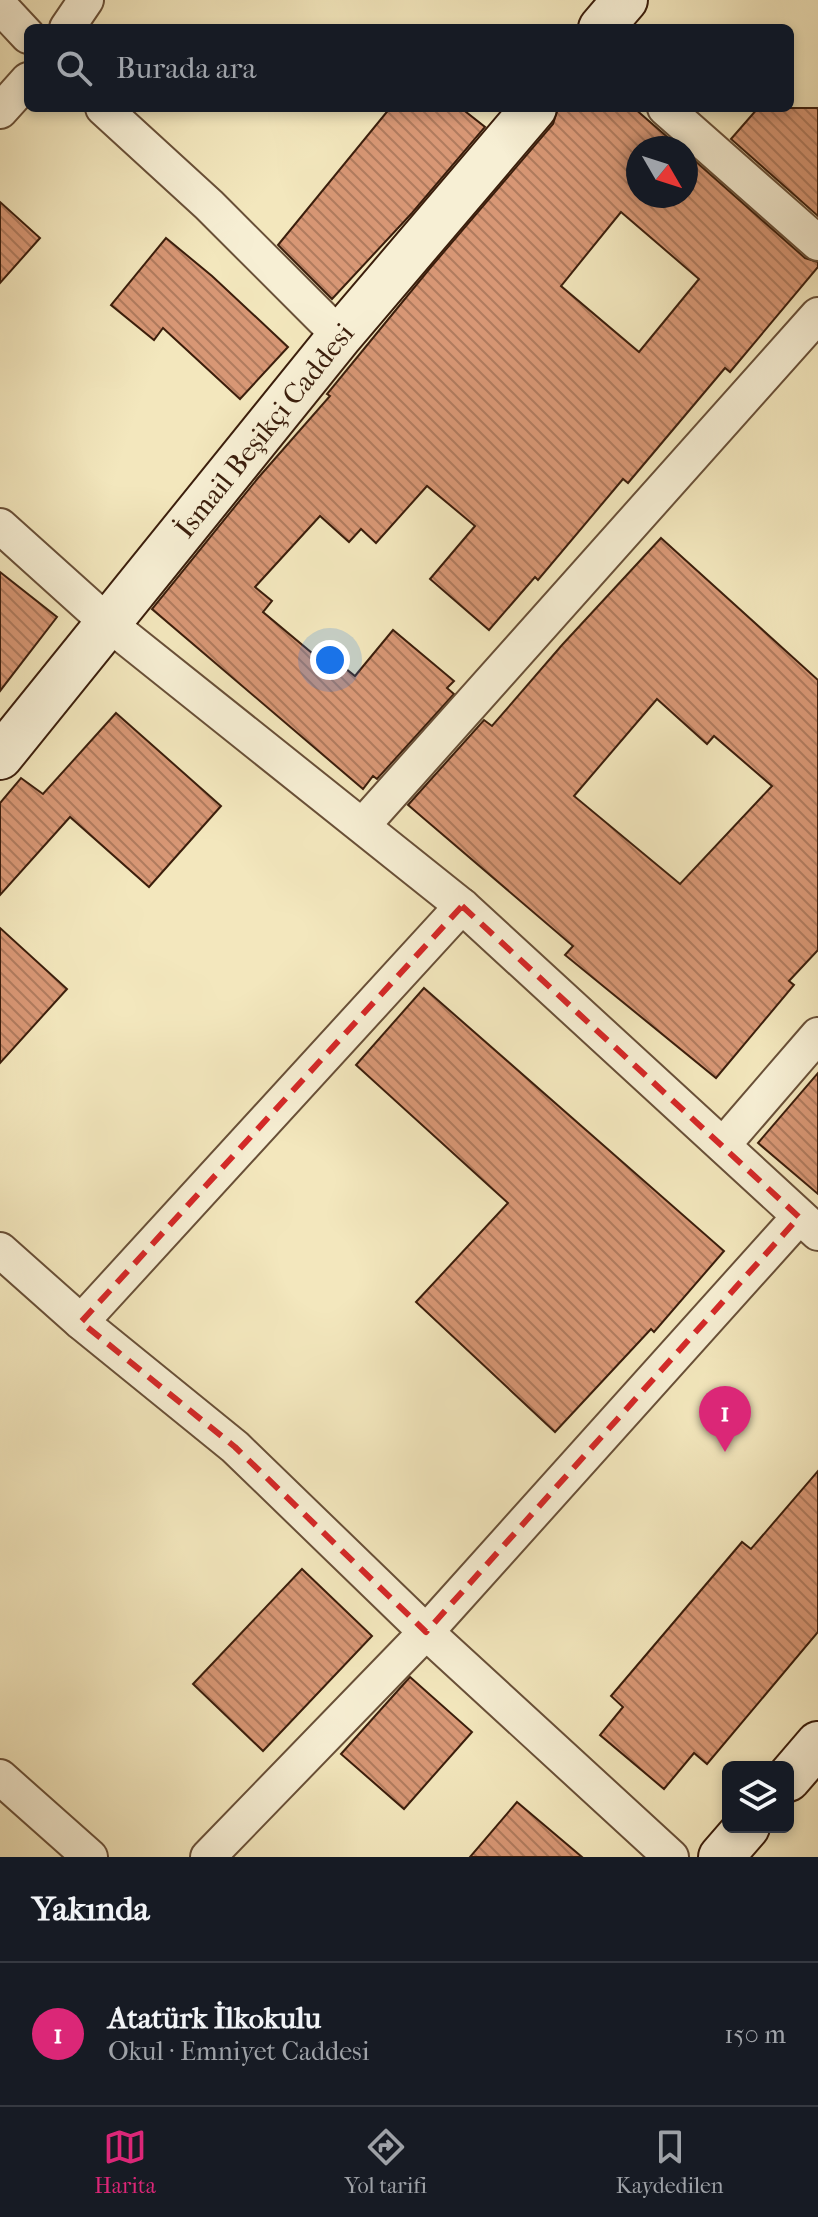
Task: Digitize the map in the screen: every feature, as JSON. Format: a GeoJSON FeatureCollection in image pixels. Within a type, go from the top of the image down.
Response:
{"type":"FeatureCollection","features":[{"type":"Feature","properties":{"kind":"street"},"geometry":{"type":"LineString","coordinates":[[70,24],[86,0]]}},
{"type":"Feature","properties":{"kind":"street"},"geometry":{"type":"LineString","coordinates":[[604,24],[625,0]]}},
{"type":"Feature","properties":{"kind":"street"},"geometry":{"type":"LineString","coordinates":[[0,6],[24,32]]}},
{"type":"Feature","properties":{"kind":"street"},"geometry":{"type":"LineString","coordinates":[[0,111],[24,84]]}},
{"type":"Feature","properties":{"kind":"street"},"geometry":{"type":"LineString","coordinates":[[107,112],[209,205],[340,336]]}},
{"type":"Feature","properties":{"kind":"street","name":"İsmail Beşikçi Caddesi"},"geometry":{"type":"LineString","coordinates":[[0,757],[340,336],[531,112]]}},
{"type":"Feature","properties":{"kind":"street"},"geometry":{"type":"LineString","coordinates":[[670,112],[818,243]]}},
{"type":"Feature","properties":{"kind":"street"},"geometry":{"type":"LineString","coordinates":[[363,825],[818,315]]}},
{"type":"Feature","properties":{"kind":"street"},"geometry":{"type":"LineString","coordinates":[[0,526],[109,624],[462,906],[808,1225],[426,1632],[208,1857]]}},
{"type":"Feature","properties":{"kind":"street"},"geometry":{"type":"LineString","coordinates":[[81,1322],[462,906]]}},
{"type":"Feature","properties":{"kind":"street"},"geometry":{"type":"LineString","coordinates":[[723,1145],[818,1035]]}},
{"type":"Feature","properties":{"kind":"street"},"geometry":{"type":"LineString","coordinates":[[0,1250],[81,1322],[235,1447],[426,1632],[671,1857]]}},
{"type":"Feature","properties":{"kind":"street"},"geometry":{"type":"LineString","coordinates":[[794,1772],[818,1744]]}},
{"type":"Feature","properties":{"kind":"street"},"geometry":{"type":"LineString","coordinates":[[0,1777],[90,1857]]}},
{"type":"Feature","properties":{"kind":"street"},"geometry":{"type":"LineString","coordinates":[[721,1857],[742,1833]]}},
{"type":"Feature","properties":{"kind":"highlighted area"},"geometry":{"type":"Polygon","coordinates":[[[462,906],[799,1217],[426,1632],[235,1447],[81,1322],[462,906]]]}},
{"type":"Feature","properties":{"kind":"building"},"geometry":{"type":"Polygon","coordinates":[[[794,108],[818,108],[818,216],[731,139],[755,112],[794,112],[794,108]]]}},
{"type":"Feature","properties":{"kind":"building"},"geometry":{"type":"Polygon","coordinates":[[[387,112],[466,112],[485,127],[412,213],[332,299],[278,245],[387,112]]]}},
{"type":"Feature","properties":{"kind":"building"},"geometry":{"type":"Polygon","coordinates":[[[557,112],[639,112],[666,136],[626,136],[626,208],[698,208],[698,164],[805,258],[818,262],[818,267],[730,372],[725,368],[628,483],[623,479],[538,580],[535,577],[489,630],[430,579],[475,526],[427,486],[376,543],[361,529],[349,542],[320,516],[255,587],[272,601],[263,612],[330,668],[336,661],[355,676],[393,630],[454,681],[447,688],[454,694],[377,779],[373,776],[363,789],[152,609],[258,478],[330,396],[327,394],[553,124],[557,112]],[[621,212],[561,286],[639,352],[699,279],[621,212]]]}},
{"type":"Feature","properties":{"kind":"building"},"geometry":{"type":"Polygon","coordinates":[[[0,202],[40,238],[0,283],[0,202]]]}},
{"type":"Feature","properties":{"kind":"building"},"geometry":{"type":"Polygon","coordinates":[[[166,238],[288,347],[240,399],[163,328],[154,340],[111,305],[166,238]]]}},
{"type":"Feature","properties":{"kind":"building"},"geometry":{"type":"Polygon","coordinates":[[[661,538],[818,680],[818,950],[789,981],[794,985],[716,1078],[565,955],[573,946],[408,805],[484,720],[492,726],[661,538]],[[657,699],[574,796],[680,884],[772,786],[714,736],[707,744],[657,699]]]}},
{"type":"Feature","properties":{"kind":"building"},"geometry":{"type":"Polygon","coordinates":[[[0,572],[57,617],[0,691],[0,572]]]}},
{"type":"Feature","properties":{"kind":"building"},"geometry":{"type":"Polygon","coordinates":[[[116,713],[221,806],[149,887],[70,817],[0,895],[0,803],[21,778],[43,794],[116,713]]]}},
{"type":"Feature","properties":{"kind":"building"},"geometry":{"type":"Polygon","coordinates":[[[0,928],[67,989],[0,1063],[0,928]]]}},
{"type":"Feature","properties":{"kind":"building"},"geometry":{"type":"Polygon","coordinates":[[[424,988],[724,1251],[654,1332],[651,1329],[555,1432],[416,1302],[508,1203],[356,1065],[424,988]]]}},
{"type":"Feature","properties":{"kind":"building"},"geometry":{"type":"Polygon","coordinates":[[[818,1073],[818,1194],[758,1143],[818,1073]]]}},
{"type":"Feature","properties":{"kind":"building"},"geometry":{"type":"Polygon","coordinates":[[[818,1471],[818,1632],[707,1764],[694,1753],[664,1789],[600,1735],[623,1707],[611,1696],[742,1542],[751,1549],[818,1471]]]}},
{"type":"Feature","properties":{"kind":"building"},"geometry":{"type":"Polygon","coordinates":[[[302,1569],[372,1636],[263,1751],[193,1684],[302,1569]]]}},
{"type":"Feature","properties":{"kind":"building"},"geometry":{"type":"Polygon","coordinates":[[[410,1677],[472,1732],[404,1809],[341,1754],[410,1677]]]}},
{"type":"Feature","properties":{"kind":"building"},"geometry":{"type":"Polygon","coordinates":[[[517,1802],[582,1857],[470,1857],[517,1802]]]}},
{"type":"Feature","properties":{"kind":"place","name":"Atatürk İlkokulu"},"geometry":{"type":"Point","coordinates":[725,1452]}}]}
